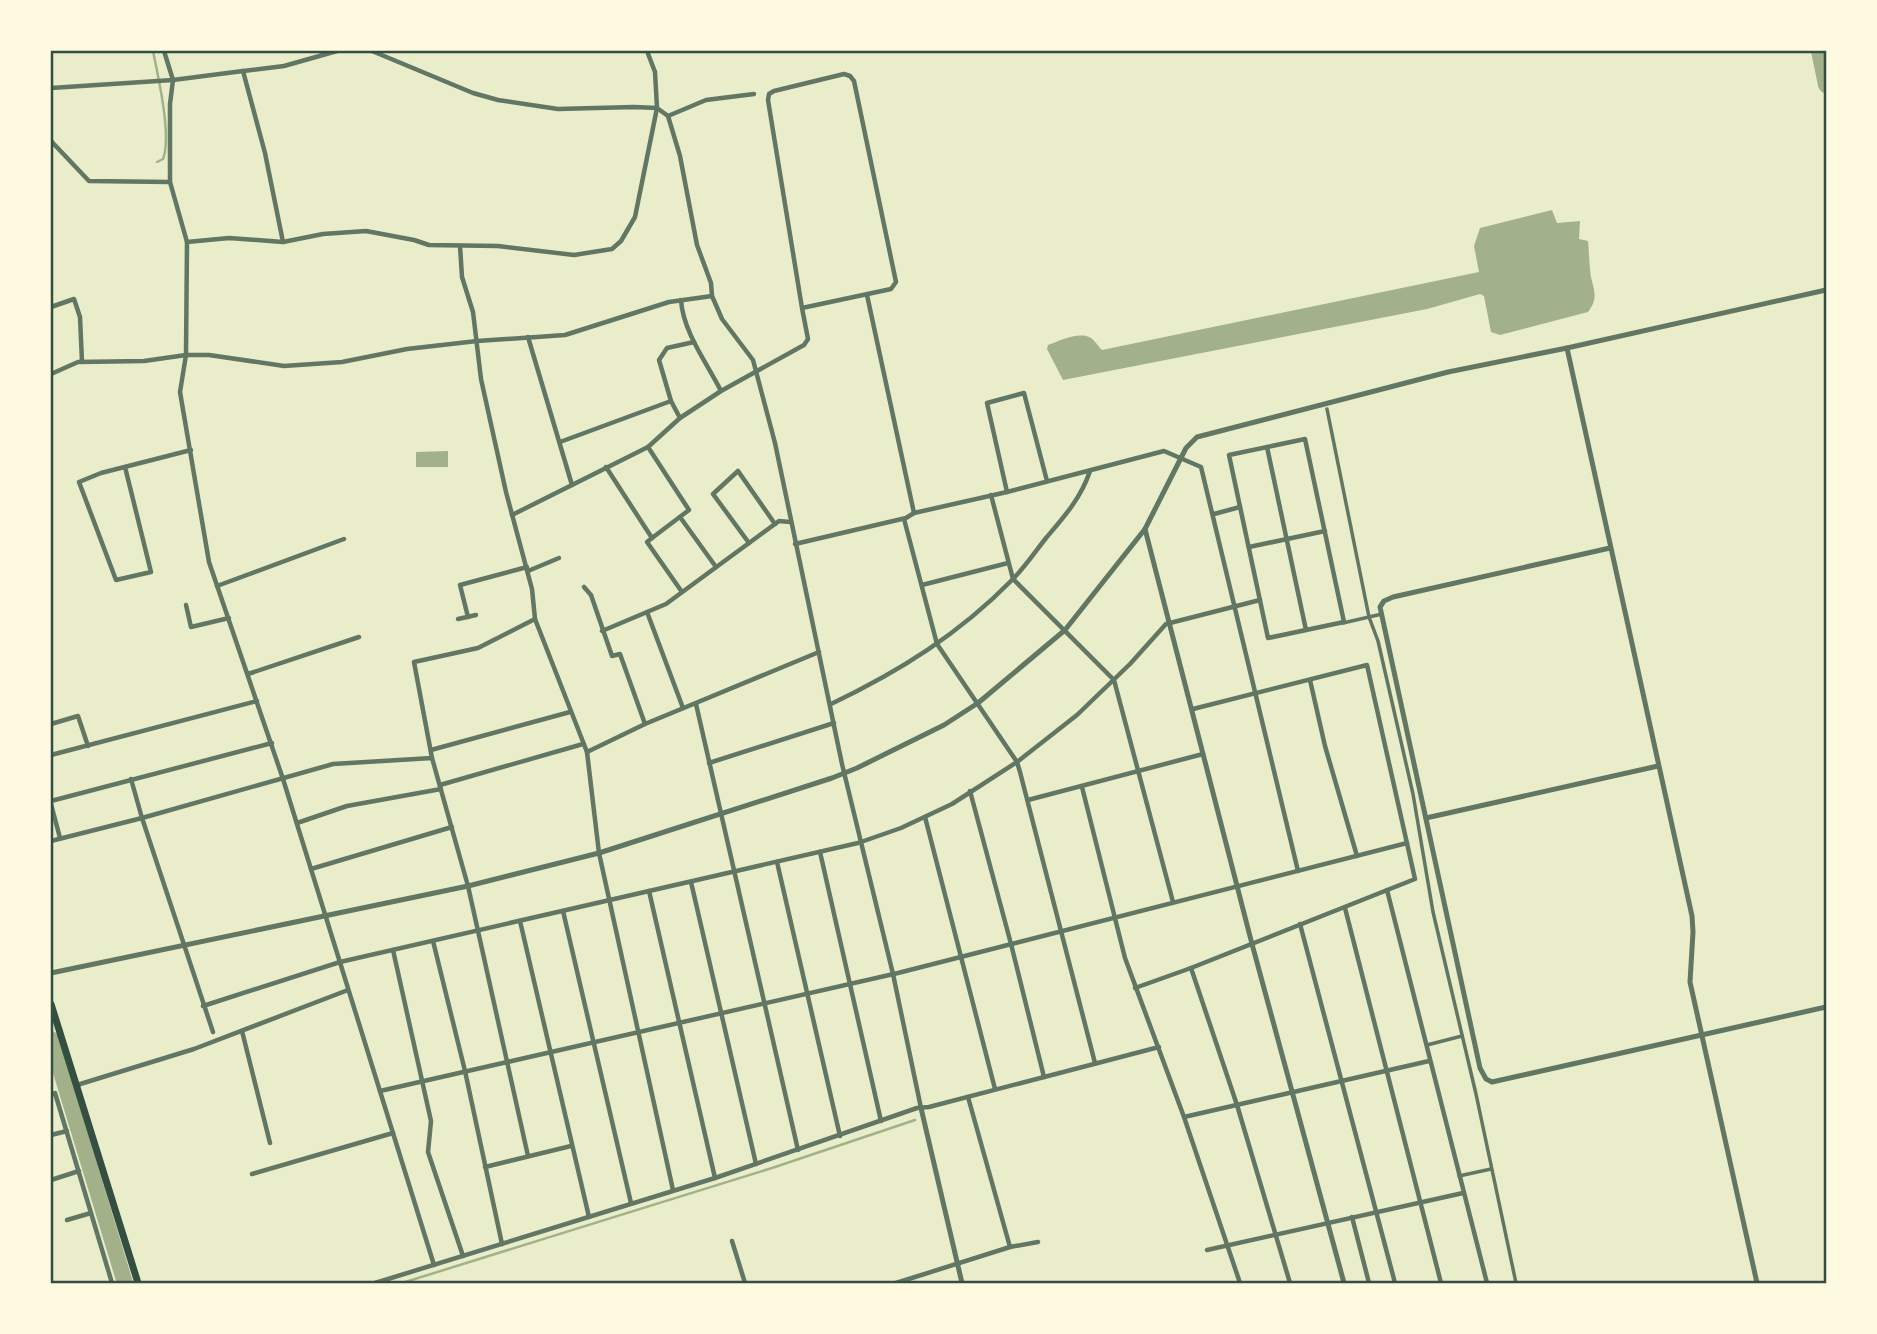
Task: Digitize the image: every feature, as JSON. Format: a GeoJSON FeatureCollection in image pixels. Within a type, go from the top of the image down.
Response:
{"type":"FeatureCollection","features":[{"type":"Feature","properties":{"kind":"main road"},"geometry":{"type":"LineString","coordinates":[[51,1004],[138,1283]]}},
{"type":"Feature","properties":{"kind":"street"},"geometry":{"type":"LineString","coordinates":[[163,51],[173,79],[170,104],[170,182],[187,242],[186,355],[180,392],[209,562],[272,743],[433,1265]]}},
{"type":"Feature","properties":{"kind":"street"},"geometry":{"type":"LineString","coordinates":[[51,88],[153,81],[284,66],[337,51]]}},
{"type":"Feature","properties":{"kind":"street"},"geometry":{"type":"LineString","coordinates":[[372,51],[383,53],[473,93],[498,100],[558,108],[657,108],[668,116],[680,156],[697,245],[711,282],[712,296],[722,319],[752,360],[775,443],[845,773],[962,1283]]}},
{"type":"Feature","properties":{"kind":"street"},"geometry":{"type":"LineString","coordinates":[[187,242],[229,238],[283,242],[323,234],[366,231],[429,245],[498,246],[574,255],[612,248],[621,242],[635,217],[657,108],[655,72],[647,51]]}},
{"type":"Feature","properties":{"kind":"street"},"geometry":{"type":"LineString","coordinates":[[243,71],[265,153],[283,242]]}},
{"type":"Feature","properties":{"kind":"street"},"geometry":{"type":"LineString","coordinates":[[512,516],[648,447],[680,418],[721,391],[804,345],[808,339],[802,308],[768,100],[769,94],[774,91],[844,74],[850,76],[853,81],[895,282],[891,289],[802,308]]}},
{"type":"Feature","properties":{"kind":"street"},"geometry":{"type":"LineString","coordinates":[[668,116],[706,100],[754,94]]}},
{"type":"Feature","properties":{"kind":"street"},"geometry":{"type":"LineString","coordinates":[[51,141],[89,181],[170,182]]}},
{"type":"Feature","properties":{"kind":"street"},"geometry":{"type":"LineString","coordinates":[[460,246],[462,277],[473,312],[483,390],[512,516],[528,569],[535,620],[587,752],[599,853],[673,1190]]}},
{"type":"Feature","properties":{"kind":"street"},"geometry":{"type":"LineString","coordinates":[[51,973],[468,886],[599,853],[845,773],[944,725],[978,703],[1065,630],[1145,530],[1181,457],[1196,437],[1448,372],[1826,290]]}},
{"type":"Feature","properties":{"kind":"street"},"geometry":{"type":"LineString","coordinates":[[867,295],[914,513]]}},
{"type":"Feature","properties":{"kind":"street"},"geometry":{"type":"LineString","coordinates":[[51,373],[82,362],[144,361],[186,355],[209,355],[284,366],[342,362],[407,349],[565,335],[681,300],[712,296]]}},
{"type":"Feature","properties":{"kind":"street"},"geometry":{"type":"LineString","coordinates":[[51,307],[74,299],[80,317],[82,362]]}},
{"type":"Feature","properties":{"kind":"street"},"geometry":{"type":"LineString","coordinates":[[681,300],[682,313],[694,342],[721,391]]}},
{"type":"Feature","properties":{"kind":"street"},"geometry":{"type":"LineString","coordinates":[[528,337],[572,485]]}},
{"type":"Feature","properties":{"kind":"street"},"geometry":{"type":"LineString","coordinates":[[680,418],[671,401],[659,360],[667,348],[694,342]]}},
{"type":"Feature","properties":{"kind":"street"},"geometry":{"type":"LineString","coordinates":[[1567,348],[1692,916],[1689,982],[1757,1283]]}},
{"type":"Feature","properties":{"kind":"street"},"geometry":{"type":"LineString","coordinates":[[1007,492],[987,403],[1024,393],[1047,481]]}},
{"type":"Feature","properties":{"kind":"street"},"geometry":{"type":"LineString","coordinates":[[560,442],[671,401]]}},
{"type":"Feature","properties":{"kind":"street"},"geometry":{"type":"LineString","coordinates":[[1327,409],[1369,617],[1378,641],[1413,794],[1433,912],[1516,1283]]}},
{"type":"Feature","properties":{"kind":"street"},"geometry":{"type":"LineString","coordinates":[[1343,622],[1305,439],[1229,455],[1268,638],[1382,614]]}},
{"type":"Feature","properties":{"kind":"street"},"geometry":{"type":"LineString","coordinates":[[648,447],[689,510],[647,542],[682,592]]}},
{"type":"Feature","properties":{"kind":"street"},"geometry":{"type":"LineString","coordinates":[[1267,447],[1306,630]]}},
{"type":"Feature","properties":{"kind":"street"},"geometry":{"type":"LineString","coordinates":[[125,467],[151,572],[116,580],[79,482],[125,467],[191,450]]}},
{"type":"Feature","properties":{"kind":"street"},"geometry":{"type":"LineString","coordinates":[[795,544],[904,519],[914,513],[1164,451],[1201,468],[1298,871]]}},
{"type":"Feature","properties":{"kind":"street"},"geometry":{"type":"LineString","coordinates":[[606,467],[652,538]]}},
{"type":"Feature","properties":{"kind":"street"},"geometry":{"type":"LineString","coordinates":[[831,704],[895,672],[957,630],[1013,579],[1076,502],[1090,470]]}},
{"type":"Feature","properties":{"kind":"street"},"geometry":{"type":"LineString","coordinates":[[749,543],[713,494],[738,471],[775,524]]}},
{"type":"Feature","properties":{"kind":"street"},"geometry":{"type":"LineString","coordinates":[[991,495],[1013,579],[1114,680],[1173,902]]}},
{"type":"Feature","properties":{"kind":"street"},"geometry":{"type":"LineString","coordinates":[[1214,514],[1240,507]]}},
{"type":"Feature","properties":{"kind":"street"},"geometry":{"type":"LineString","coordinates":[[680,517],[716,567]]}},
{"type":"Feature","properties":{"kind":"street"},"geometry":{"type":"LineString","coordinates":[[904,519],[937,644],[1017,762],[1095,1063]]}},
{"type":"Feature","properties":{"kind":"street"},"geometry":{"type":"LineString","coordinates":[[601,631],[666,604],[775,524],[790,522]]}},
{"type":"Feature","properties":{"kind":"street"},"geometry":{"type":"LineString","coordinates":[[1145,530],[1252,944],[1344,1283]]}},
{"type":"Feature","properties":{"kind":"street"},"geometry":{"type":"LineString","coordinates":[[1249,547],[1325,531]]}},
{"type":"Feature","properties":{"kind":"street"},"geometry":{"type":"LineString","coordinates":[[218,586],[344,539]]}},
{"type":"Feature","properties":{"kind":"street"},"geometry":{"type":"LineString","coordinates":[[1610,548],[1393,597],[1384,601],[1380,607],[1480,1068],[1486,1079],[1492,1082],[1826,1007]]}},
{"type":"Feature","properties":{"kind":"street"},"geometry":{"type":"LineString","coordinates":[[468,617],[460,585],[528,569],[559,558]]}},
{"type":"Feature","properties":{"kind":"street"},"geometry":{"type":"LineString","coordinates":[[922,585],[1008,563]]}},
{"type":"Feature","properties":{"kind":"street"},"geometry":{"type":"LineString","coordinates":[[584,587],[591,595],[601,631],[612,656],[620,654],[645,724]]}},
{"type":"Feature","properties":{"kind":"street"},"geometry":{"type":"LineString","coordinates":[[203,1006],[340,962],[862,842],[952,804],[1017,762],[1077,715],[1166,624],[1260,600]]}},
{"type":"Feature","properties":{"kind":"street"},"geometry":{"type":"LineString","coordinates":[[186,605],[191,627],[229,618]]}},
{"type":"Feature","properties":{"kind":"street"},"geometry":{"type":"LineString","coordinates":[[647,612],[683,708]]}},
{"type":"Feature","properties":{"kind":"street"},"geometry":{"type":"LineString","coordinates":[[458,619],[475,615]]}},
{"type":"Feature","properties":{"kind":"street"},"geometry":{"type":"LineString","coordinates":[[528,1156],[468,886],[430,750],[414,662],[478,648],[535,620]]}},
{"type":"Feature","properties":{"kind":"street"},"geometry":{"type":"LineString","coordinates":[[248,674],[359,637]]}},
{"type":"Feature","properties":{"kind":"street"},"geometry":{"type":"LineString","coordinates":[[587,752],[645,724],[819,652]]}},
{"type":"Feature","properties":{"kind":"street"},"geometry":{"type":"LineString","coordinates":[[1135,988],[1415,879],[1367,665],[1193,709]]}},
{"type":"Feature","properties":{"kind":"street"},"geometry":{"type":"LineString","coordinates":[[1310,680],[1325,746],[1357,856]]}},
{"type":"Feature","properties":{"kind":"street"},"geometry":{"type":"LineString","coordinates":[[51,755],[257,701]]}},
{"type":"Feature","properties":{"kind":"street"},"geometry":{"type":"LineString","coordinates":[[696,704],[798,1150]]}},
{"type":"Feature","properties":{"kind":"street"},"geometry":{"type":"LineString","coordinates":[[430,750],[570,712]]}},
{"type":"Feature","properties":{"kind":"street"},"geometry":{"type":"LineString","coordinates":[[51,724],[78,716],[88,746]]}},
{"type":"Feature","properties":{"kind":"street"},"geometry":{"type":"LineString","coordinates":[[709,763],[834,723]]}},
{"type":"Feature","properties":{"kind":"street"},"geometry":{"type":"LineString","coordinates":[[60,838],[51,803],[131,779],[272,743]]}},
{"type":"Feature","properties":{"kind":"street"},"geometry":{"type":"LineString","coordinates":[[297,823],[347,806],[440,787],[583,744]]}},
{"type":"Feature","properties":{"kind":"street"},"geometry":{"type":"LineString","coordinates":[[1028,800],[1082,788],[1203,754]]}},
{"type":"Feature","properties":{"kind":"street"},"geometry":{"type":"LineString","coordinates":[[51,841],[333,764],[432,758]]}},
{"type":"Feature","properties":{"kind":"street"},"geometry":{"type":"LineString","coordinates":[[1426,818],[1658,766]]}},
{"type":"Feature","properties":{"kind":"street"},"geometry":{"type":"LineString","coordinates":[[131,779],[213,1032]]}},
{"type":"Feature","properties":{"kind":"street"},"geometry":{"type":"LineString","coordinates":[[1082,788],[1135,988],[1184,1117],[1240,1283]]}},
{"type":"Feature","properties":{"kind":"street"},"geometry":{"type":"LineString","coordinates":[[970,791],[1012,944],[1044,1077]]}},
{"type":"Feature","properties":{"kind":"street"},"geometry":{"type":"LineString","coordinates":[[925,817],[995,1089]]}},
{"type":"Feature","properties":{"kind":"street"},"geometry":{"type":"LineString","coordinates":[[311,869],[452,827]]}},
{"type":"Feature","properties":{"kind":"street"},"geometry":{"type":"LineString","coordinates":[[380,1091],[893,974],[1407,843]]}},
{"type":"Feature","properties":{"kind":"street"},"geometry":{"type":"LineString","coordinates":[[820,852],[881,1121]]}},
{"type":"Feature","properties":{"kind":"street"},"geometry":{"type":"LineString","coordinates":[[777,862],[840,1136]]}},
{"type":"Feature","properties":{"kind":"street"},"geometry":{"type":"LineString","coordinates":[[691,881],[756,1164]]}},
{"type":"Feature","properties":{"kind":"street"},"geometry":{"type":"LineString","coordinates":[[1387,890],[1487,1283]]}},
{"type":"Feature","properties":{"kind":"street"},"geometry":{"type":"LineString","coordinates":[[649,891],[715,1178]]}},
{"type":"Feature","properties":{"kind":"street"},"geometry":{"type":"LineString","coordinates":[[1345,908],[1441,1283]]}},
{"type":"Feature","properties":{"kind":"street"},"geometry":{"type":"LineString","coordinates":[[563,911],[631,1203]]}},
{"type":"Feature","properties":{"kind":"street"},"geometry":{"type":"LineString","coordinates":[[520,921],[589,1217]]}},
{"type":"Feature","properties":{"kind":"street"},"geometry":{"type":"LineString","coordinates":[[1300,924],[1395,1283]]}},
{"type":"Feature","properties":{"kind":"street"},"geometry":{"type":"LineString","coordinates":[[433,941],[465,1071],[502,1244]]}},
{"type":"Feature","properties":{"kind":"street"},"geometry":{"type":"LineString","coordinates":[[393,950],[431,1121],[428,1152],[463,1255]]}},
{"type":"Feature","properties":{"kind":"street"},"geometry":{"type":"LineString","coordinates":[[1191,968],[1237,1105],[1290,1283]]}},
{"type":"Feature","properties":{"kind":"street"},"geometry":{"type":"LineString","coordinates":[[76,1086],[194,1049],[348,990]]}},
{"type":"Feature","properties":{"kind":"street"},"geometry":{"type":"LineString","coordinates":[[242,1031],[270,1143]]}},
{"type":"Feature","properties":{"kind":"street"},"geometry":{"type":"LineString","coordinates":[[1425,1045],[1462,1036]]}},
{"type":"Feature","properties":{"kind":"street"},"geometry":{"type":"LineString","coordinates":[[375,1283],[715,1178],[921,1108],[1158,1047]]}},
{"type":"Feature","properties":{"kind":"street"},"geometry":{"type":"LineString","coordinates":[[1184,1117],[1429,1061]]}},
{"type":"Feature","properties":{"kind":"street"},"geometry":{"type":"LineString","coordinates":[[51,1094],[55,1093],[112,1283]]}},
{"type":"Feature","properties":{"kind":"street"},"geometry":{"type":"LineString","coordinates":[[968,1097],[1010,1247]]}},
{"type":"Feature","properties":{"kind":"street"},"geometry":{"type":"LineString","coordinates":[[51,1135],[66,1130]]}},
{"type":"Feature","properties":{"kind":"street"},"geometry":{"type":"LineString","coordinates":[[252,1174],[393,1133]]}},
{"type":"Feature","properties":{"kind":"street"},"geometry":{"type":"LineString","coordinates":[[485,1167],[571,1146]]}},
{"type":"Feature","properties":{"kind":"street"},"geometry":{"type":"LineString","coordinates":[[1459,1176],[1491,1169]]}},
{"type":"Feature","properties":{"kind":"street"},"geometry":{"type":"LineString","coordinates":[[51,1180],[79,1171]]}},
{"type":"Feature","properties":{"kind":"street"},"geometry":{"type":"LineString","coordinates":[[1207,1250],[1463,1193]]}},
{"type":"Feature","properties":{"kind":"street"},"geometry":{"type":"LineString","coordinates":[[67,1220],[91,1213]]}},
{"type":"Feature","properties":{"kind":"street"},"geometry":{"type":"LineString","coordinates":[[1352,1217],[1369,1283]]}},
{"type":"Feature","properties":{"kind":"street"},"geometry":{"type":"LineString","coordinates":[[732,1241],[745,1283]]}},
{"type":"Feature","properties":{"kind":"street"},"geometry":{"type":"LineString","coordinates":[[896,1283],[1010,1247],[1038,1242]]}},
{"type":"Feature","properties":{"kind":"shaded area"},"geometry":{"type":"Polygon","coordinates":[[[1552,210],[1557,223],[1580,221],[1579,239],[1588,241],[1595,296],[1588,312],[1500,335],[1491,332],[1484,296],[1480,294],[1427,309],[1063,380],[1047,349],[1048,345],[1084,336],[1091,338],[1102,350],[1479,272],[1474,246],[1480,228],[1552,210]]]}},
{"type":"Feature","properties":{"kind":"shaded area"},"geometry":{"type":"Polygon","coordinates":[[[448,451],[448,467],[416,467],[416,452],[448,451]]]}},
{"type":"Feature","properties":{"kind":"waterway"},"geometry":{"type":"LineString","coordinates":[[153,51],[166,136],[163,159],[157,162]]}},
{"type":"Feature","properties":{"kind":"waterway"},"geometry":{"type":"LineString","coordinates":[[1819,51],[1826,85]]}},
{"type":"Feature","properties":{"kind":"waterway"},"geometry":{"type":"LineString","coordinates":[[51,1039],[125,1283]]}},
{"type":"Feature","properties":{"kind":"waterway"},"geometry":{"type":"LineString","coordinates":[[402,1283],[772,1168],[915,1120]]}}]}
